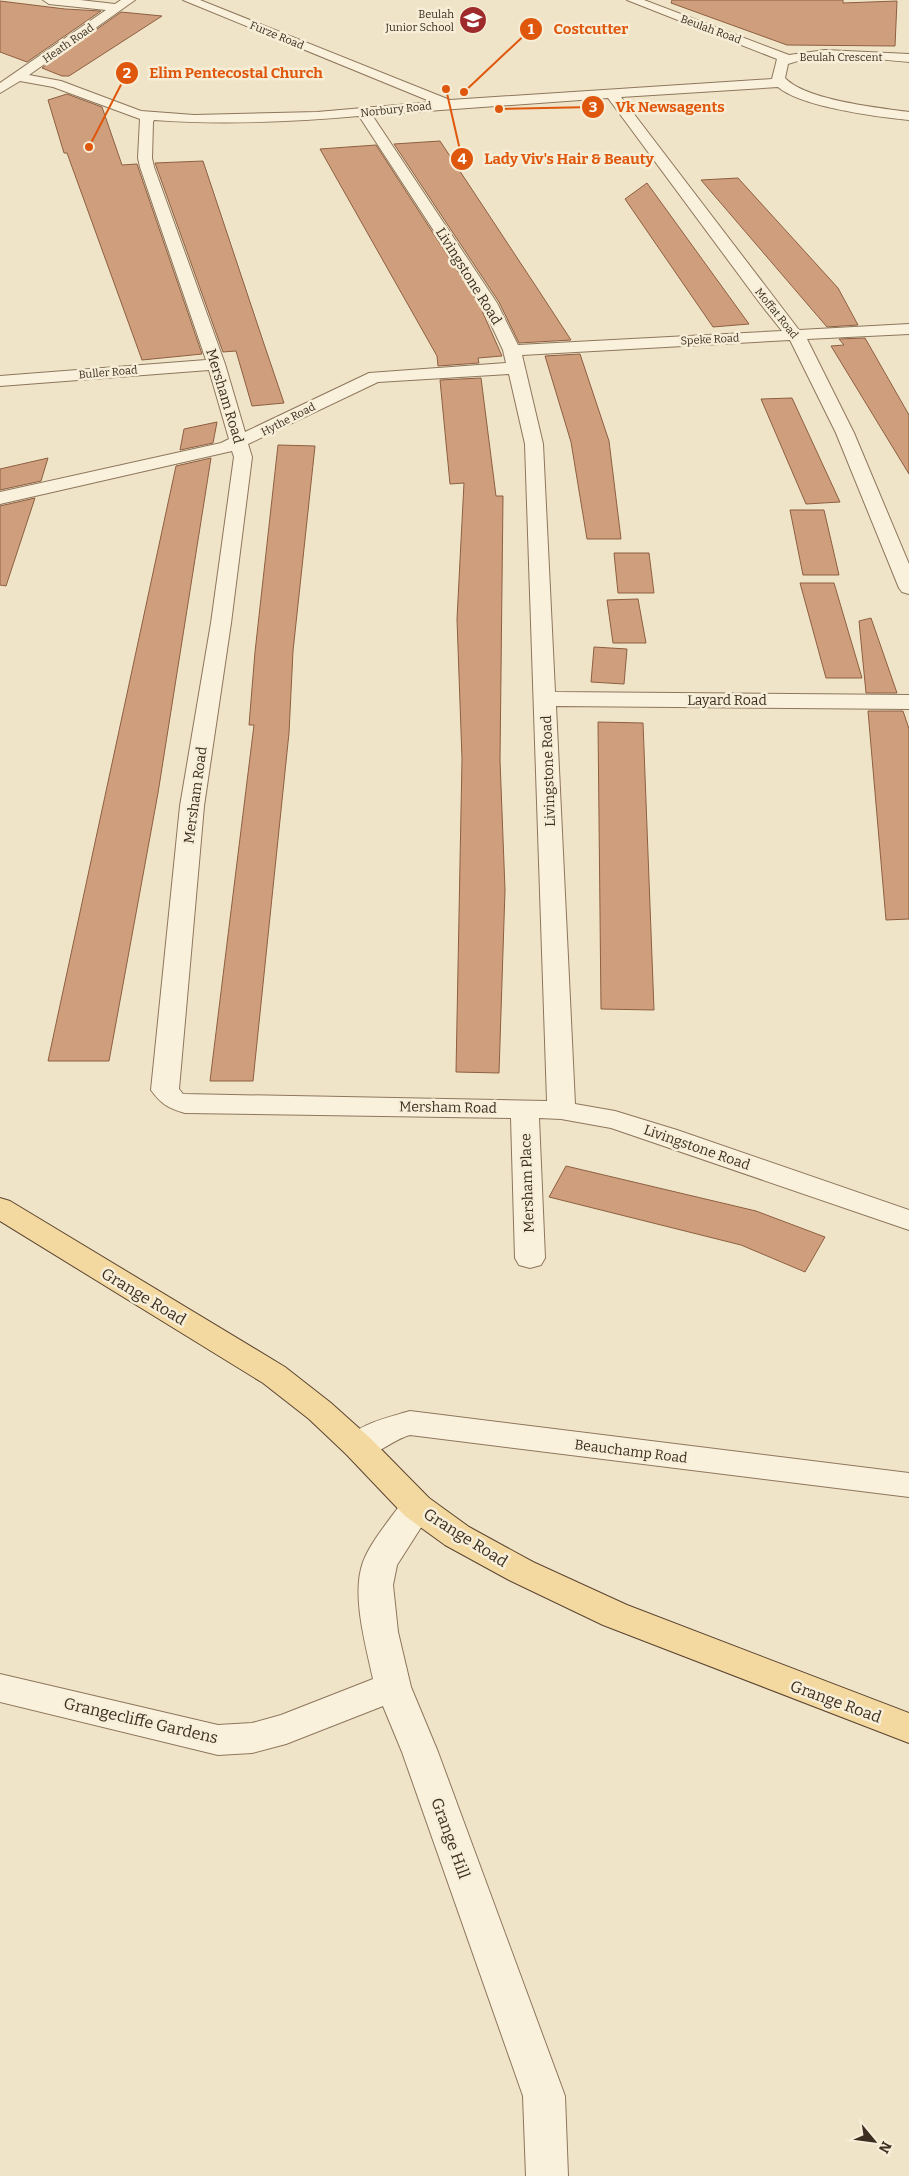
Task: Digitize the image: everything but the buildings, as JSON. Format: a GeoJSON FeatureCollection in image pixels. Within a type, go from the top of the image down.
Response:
{"type":"FeatureCollection","features":[{"type":"Feature","properties":{"kind":"main road","name":"Grange Road"},"geometry":{"type":"LineString","coordinates":[[0,1208],[274,1375],[320,1411],[358,1446],[417,1507],[465,1540],[520,1571],[614,1615],[909,1728]]}},
{"type":"Feature","properties":{"kind":"street"},"geometry":{"type":"LineString","coordinates":[[49,0],[117,8]]}},
{"type":"Feature","properties":{"kind":"street","name":"Heath Road"},"geometry":{"type":"LineString","coordinates":[[2,86],[19,77],[129,0]]}},
{"type":"Feature","properties":{"kind":"street","name":"Furze Road"},"geometry":{"type":"LineString","coordinates":[[189,0],[448,104]]}},
{"type":"Feature","properties":{"kind":"street","name":"Beulah Road"},"geometry":{"type":"LineString","coordinates":[[633,0],[788,59]]}},
{"type":"Feature","properties":{"kind":"street","name":"Beulah Crescent"},"geometry":{"type":"LineString","coordinates":[[779,83],[780,65],[788,59],[842,55],[909,58]]}},
{"type":"Feature","properties":{"kind":"street","name":"Norbury Road"},"geometry":{"type":"LineString","coordinates":[[19,77],[56,84],[131,113],[148,117],[247,119],[364,113],[448,104],[779,83]]}},
{"type":"Feature","properties":{"kind":"street"},"geometry":{"type":"LineString","coordinates":[[779,83],[810,96],[848,107],[909,116]]}},
{"type":"Feature","properties":{"kind":"street","name":"Moffat Road"},"geometry":{"type":"LineString","coordinates":[[611,93],[669,173],[804,348],[845,433],[909,588]]}},
{"type":"Feature","properties":{"kind":"street","name":"Livingstone Road"},"geometry":{"type":"LineString","coordinates":[[364,113],[489,303],[514,359],[534,444],[546,699],[561,1110],[615,1120],[658,1133],[909,1220]]}},
{"type":"Feature","properties":{"kind":"street","name":"Mersham Road"},"geometry":{"type":"LineString","coordinates":[[148,117],[146,122],[145,158],[147,167],[216,364],[243,457],[222,614],[192,806],[165,1090],[173,1100],[185,1104],[561,1110]]}},
{"type":"Feature","properties":{"kind":"street","name":"Speke Road"},"geometry":{"type":"LineString","coordinates":[[514,359],[794,335],[909,329]]}},
{"type":"Feature","properties":{"kind":"street","name":"Hythe Road"},"geometry":{"type":"LineString","coordinates":[[0,498],[240,443],[375,376],[514,359]]}},
{"type":"Feature","properties":{"kind":"street","name":"Buller Road"},"geometry":{"type":"LineString","coordinates":[[0,381],[216,364]]}},
{"type":"Feature","properties":{"kind":"street","name":"Layard Road"},"geometry":{"type":"LineString","coordinates":[[546,699],[909,702]]}},
{"type":"Feature","properties":{"kind":"street","name":"Mersham Place"},"geometry":{"type":"LineString","coordinates":[[525,1108],[530,1258]]}},
{"type":"Feature","properties":{"kind":"street","name":"Beauchamp Road"},"geometry":{"type":"LineString","coordinates":[[358,1446],[386,1430],[410,1423],[909,1485]]}},
{"type":"Feature","properties":{"kind":"street","name":"Grange Hill"},"geometry":{"type":"LineString","coordinates":[[417,1507],[383,1555],[376,1585],[380,1632],[393,1687],[420,1752],[544,2096],[547,2176]]}},
{"type":"Feature","properties":{"kind":"street","name":"Grangecliffe Gardens"},"geometry":{"type":"LineString","coordinates":[[0,1688],[218,1740],[252,1738],[286,1729],[393,1687]]}},
{"type":"Feature","properties":{"kind":"place","name":"Beulah Junior School"},"geometry":{"type":"Point","coordinates":[473,20]}},
{"type":"Feature","properties":{"kind":"place","name":"Lady Viv's Hair & Beauty"},"geometry":{"type":"Point","coordinates":[446,89]}},
{"type":"Feature","properties":{"kind":"place","name":"Costcutter"},"geometry":{"type":"Point","coordinates":[464,92]}},
{"type":"Feature","properties":{"kind":"place","name":"Vk Newsagents"},"geometry":{"type":"Point","coordinates":[499,109]}},
{"type":"Feature","properties":{"kind":"place","name":"Elim Pentecostal Church"},"geometry":{"type":"Point","coordinates":[89,147]}}]}
